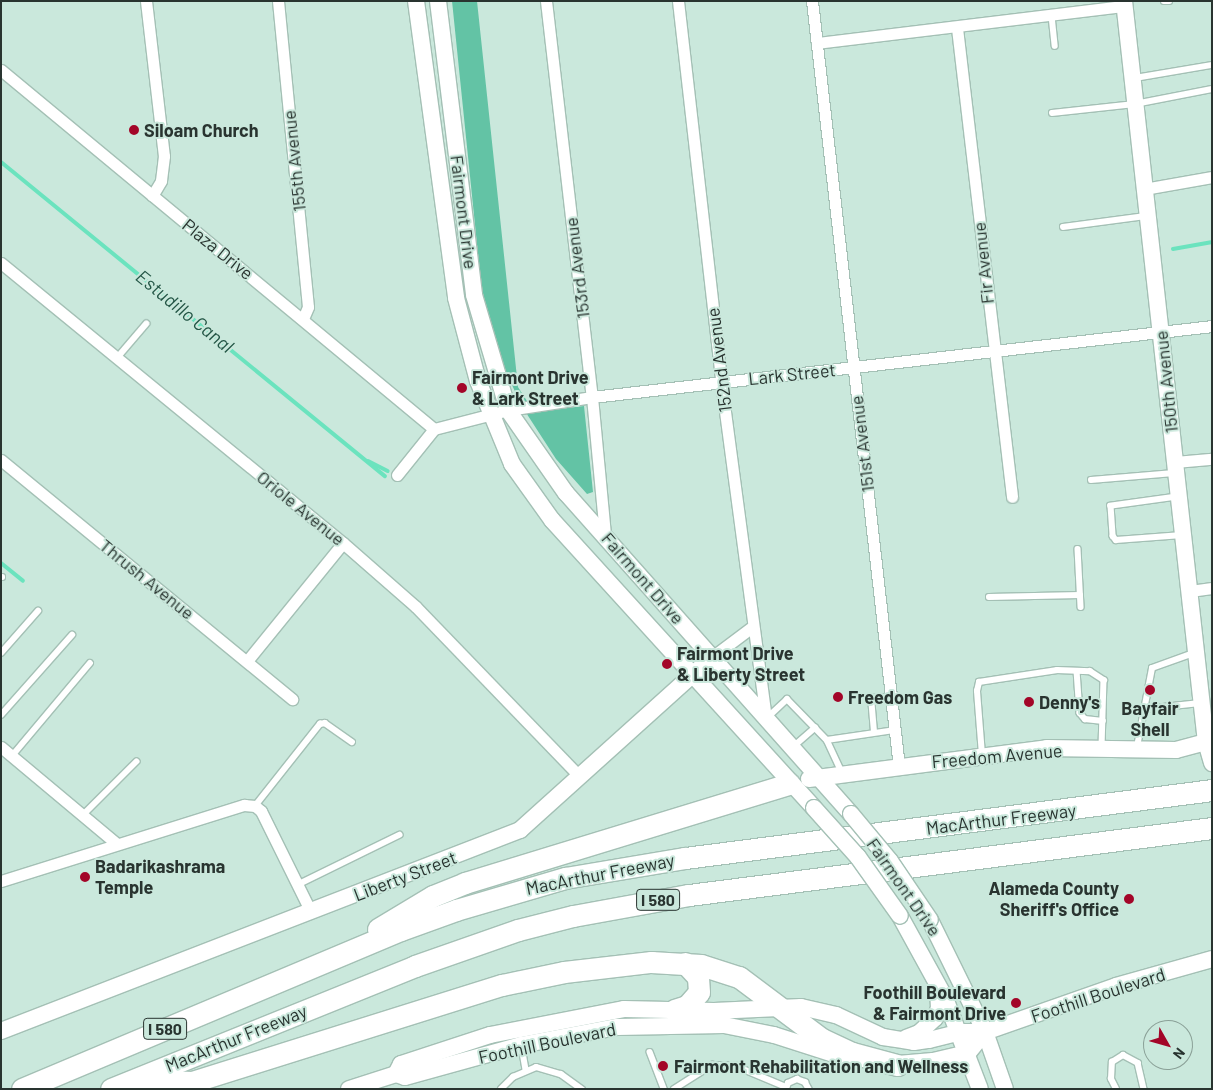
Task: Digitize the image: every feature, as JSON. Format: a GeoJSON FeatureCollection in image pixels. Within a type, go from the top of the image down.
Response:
{"type":"FeatureCollection","features":[{"type":"Feature","properties":{"kind":"highway"},"geometry":{"type":"LineString","coordinates":[[309,969],[433,896],[465,883],[789,784]]}},
{"type":"Feature","properties":{"kind":"highway","name":"MacArthur Freeway"},"geometry":{"type":"LineString","coordinates":[[22,1089],[309,969],[456,910],[565,878],[684,858],[1212,790]]}},
{"type":"Feature","properties":{"kind":"highway","name":"MacArthur Freeway"},"geometry":{"type":"LineString","coordinates":[[111,1089],[415,966],[518,930],[573,916],[689,895],[1212,828]]}},
{"type":"Feature","properties":{"kind":"highway"},"geometry":{"type":"LineString","coordinates":[[132,1080],[192,1082],[428,1006],[532,978],[629,964],[686,962],[739,977],[822,1039],[852,1052],[897,1065]]}},
{"type":"Feature","properties":{"kind":"highway"},"geometry":{"type":"LineString","coordinates":[[674,1010],[687,1006],[699,992],[698,977],[686,962]]}},
{"type":"Feature","properties":{"kind":"main road","name":"Fairmont Drive"},"geometry":{"type":"LineString","coordinates":[[416,1],[456,298],[490,414],[512,464],[552,520],[789,784],[814,808],[858,857],[900,916],[938,984],[960,1032],[980,1089]]}},
{"type":"Feature","properties":{"kind":"main road","name":"Fairmont Drive"},"geometry":{"type":"LineString","coordinates":[[438,1],[474,295],[508,410],[566,493],[605,534],[890,861],[930,920],[986,1032],[1005,1089]]}},
{"type":"Feature","properties":{"kind":"main road","name":"150th Avenue"},"geometry":{"type":"LineString","coordinates":[[1124,4],[1196,652],[1210,752]]}},
{"type":"Feature","properties":{"kind":"main road","name":"Liberty Street"},"geometry":{"type":"LineString","coordinates":[[1,1031],[520,830],[712,657]]}},
{"type":"Feature","properties":{"kind":"main road","name":"Freedom Avenue"},"geometry":{"type":"LineString","coordinates":[[789,784],[843,774],[1048,748],[1210,752]]}},
{"type":"Feature","properties":{"kind":"main road","name":"Foothill Boulevard"},"geometry":{"type":"LineString","coordinates":[[396,1074],[402,1064],[517,1028],[624,1009],[714,1011],[780,1007],[819,1009],[899,1041],[929,1040],[960,1032],[986,1032],[1116,986],[1212,959]]}},
{"type":"Feature","properties":{"kind":"main road"},"geometry":{"type":"LineString","coordinates":[[899,1041],[919,1033],[935,1018],[939,1008],[938,984]]}},
{"type":"Feature","properties":{"kind":"main road","name":"Foothill Boulevard"},"geometry":{"type":"LineString","coordinates":[[349,1089],[396,1074],[405,1077],[521,1045],[617,1026],[709,1024],[774,1035],[850,1059],[897,1065],[968,1053],[986,1032]]}},
{"type":"Feature","properties":{"kind":"main road"},"geometry":{"type":"LineString","coordinates":[[517,1028],[521,1045]]}},
{"type":"Feature","properties":{"kind":"street"},"geometry":{"type":"LineString","coordinates":[[146,1],[164,162],[161,181],[152,196]]}},
{"type":"Feature","properties":{"kind":"street","name":"155th Avenue"},"geometry":{"type":"LineString","coordinates":[[278,1],[308,307],[303,318]]}},
{"type":"Feature","properties":{"kind":"street","name":"153rd Avenue"},"geometry":{"type":"LineString","coordinates":[[546,1],[592,397],[605,534]]}},
{"type":"Feature","properties":{"kind":"street","name":"152nd Avenue"},"geometry":{"type":"LineString","coordinates":[[678,1],[721,382],[752,627],[766,718]]}},
{"type":"Feature","properties":{"kind":"street","name":"151st Avenue"},"geometry":{"type":"LineString","coordinates":[[812,1],[899,767]]}},
{"type":"Feature","properties":{"kind":"street"},"geometry":{"type":"LineString","coordinates":[[816,43],[1052,16],[1124,4]]}},
{"type":"Feature","properties":{"kind":"street","name":"Fir Avenue"},"geometry":{"type":"LineString","coordinates":[[957,28],[993,353],[1012,497]]}},
{"type":"Feature","properties":{"kind":"street","name":"Plaza Drive"},"geometry":{"type":"LineString","coordinates":[[1,70],[152,196],[303,318],[434,429]]}},
{"type":"Feature","properties":{"kind":"street"},"geometry":{"type":"LineString","coordinates":[[1144,189],[1212,177]]}},
{"type":"Feature","properties":{"kind":"street","name":"Oriole Avenue"},"geometry":{"type":"LineString","coordinates":[[1,263],[343,543],[416,607],[579,776]]}},
{"type":"Feature","properties":{"kind":"street","name":"Lark Street"},"geometry":{"type":"LineString","coordinates":[[434,429],[508,410],[592,397],[993,353],[1212,326]]}},
{"type":"Feature","properties":{"kind":"street"},"geometry":{"type":"LineString","coordinates":[[397,475],[434,429]]}},
{"type":"Feature","properties":{"kind":"street"},"geometry":{"type":"LineString","coordinates":[[1176,467],[1212,459]]}},
{"type":"Feature","properties":{"kind":"street","name":"Thrush Avenue"},"geometry":{"type":"LineString","coordinates":[[1,460],[292,699]]}},
{"type":"Feature","properties":{"kind":"street"},"geometry":{"type":"LineString","coordinates":[[247,661],[343,543]]}},
{"type":"Feature","properties":{"kind":"street"},"geometry":{"type":"LineString","coordinates":[[1190,591],[1212,588]]}},
{"type":"Feature","properties":{"kind":"street","name":"Liberty Street"},"geometry":{"type":"LineString","coordinates":[[712,657],[752,627]]}},
{"type":"Feature","properties":{"kind":"street"},"geometry":{"type":"LineString","coordinates":[[1,747],[84,814],[116,843]]}},
{"type":"Feature","properties":{"kind":"street"},"geometry":{"type":"LineString","coordinates":[[1,881],[116,843],[244,805],[255,806],[265,818],[311,912]]}},
{"type":"Feature","properties":{"kind":"lane"},"geometry":{"type":"LineString","coordinates":[[1164,1],[1169,1]]}},
{"type":"Feature","properties":{"kind":"lane"},"geometry":{"type":"LineString","coordinates":[[1052,16],[1055,46]]}},
{"type":"Feature","properties":{"kind":"lane"},"geometry":{"type":"LineString","coordinates":[[1132,78],[1212,65]]}},
{"type":"Feature","properties":{"kind":"lane"},"geometry":{"type":"LineString","coordinates":[[1052,113],[1135,104],[1212,89]]}},
{"type":"Feature","properties":{"kind":"lane"},"geometry":{"type":"LineString","coordinates":[[1063,227],[1148,216]]}},
{"type":"Feature","properties":{"kind":"lane"},"geometry":{"type":"LineString","coordinates":[[118,358],[146,324]]}},
{"type":"Feature","properties":{"kind":"lane"},"geometry":{"type":"LineString","coordinates":[[1091,480],[1176,467]]}},
{"type":"Feature","properties":{"kind":"lane"},"geometry":{"type":"LineString","coordinates":[[1179,497],[1111,506],[1113,536],[1116,540],[1184,535]]}},
{"type":"Feature","properties":{"kind":"lane"},"geometry":{"type":"LineString","coordinates":[[1078,549],[1081,607]]}},
{"type":"Feature","properties":{"kind":"lane"},"geometry":{"type":"LineString","coordinates":[[989,597],[1080,595]]}},
{"type":"Feature","properties":{"kind":"lane"},"geometry":{"type":"LineString","coordinates":[[1,653],[38,611]]}},
{"type":"Feature","properties":{"kind":"lane"},"geometry":{"type":"LineString","coordinates":[[1,715],[72,635]]}},
{"type":"Feature","properties":{"kind":"lane"},"geometry":{"type":"LineString","coordinates":[[1136,750],[1152,668],[1196,652]]}},
{"type":"Feature","properties":{"kind":"lane"},"geometry":{"type":"LineString","coordinates":[[12,756],[90,663]]}},
{"type":"Feature","properties":{"kind":"lane"},"geometry":{"type":"LineString","coordinates":[[1076,671],[1080,713],[1085,719],[1103,721]]}},
{"type":"Feature","properties":{"kind":"lane"},"geometry":{"type":"LineString","coordinates":[[982,755],[977,691],[979,682],[1048,672],[1090,671],[1104,680],[1102,750]]}},
{"type":"Feature","properties":{"kind":"lane"},"geometry":{"type":"LineString","coordinates":[[874,732],[871,698],[891,696]]}},
{"type":"Feature","properties":{"kind":"lane"},"geometry":{"type":"LineString","coordinates":[[766,718],[787,699],[827,740],[843,774]]}},
{"type":"Feature","properties":{"kind":"lane"},"geometry":{"type":"LineString","coordinates":[[1145,709],[1202,703]]}},
{"type":"Feature","properties":{"kind":"lane"},"geometry":{"type":"LineString","coordinates":[[255,806],[320,724],[326,723],[352,742]]}},
{"type":"Feature","properties":{"kind":"lane"},"geometry":{"type":"LineString","coordinates":[[792,747],[815,728]]}},
{"type":"Feature","properties":{"kind":"lane"},"geometry":{"type":"LineString","coordinates":[[827,740],[895,730]]}},
{"type":"Feature","properties":{"kind":"lane"},"geometry":{"type":"LineString","coordinates":[[84,814],[136,762]]}},
{"type":"Feature","properties":{"kind":"lane"},"geometry":{"type":"LineString","coordinates":[[297,885],[399,836]]}},
{"type":"Feature","properties":{"kind":"lane"},"geometry":{"type":"LineString","coordinates":[[521,1045],[526,1070]]}},
{"type":"Feature","properties":{"kind":"lane"},"geometry":{"type":"LineString","coordinates":[[650,1052],[664,1089]]}},
{"type":"Feature","properties":{"kind":"lane"},"geometry":{"type":"LineString","coordinates":[[1116,1089],[1111,1078],[1112,1062],[1123,1055],[1138,1063],[1144,1089]]}},
{"type":"Feature","properties":{"kind":"lane"},"geometry":{"type":"LineString","coordinates":[[674,1089],[712,1065],[736,1066],[786,1088],[797,1079],[805,1082],[809,1089]]}},
{"type":"Feature","properties":{"kind":"lane"},"geometry":{"type":"LineString","coordinates":[[501,1089],[526,1070],[548,1069],[582,1089]]}},
{"type":"Feature","properties":{"kind":"green space"},"geometry":{"type":"Polygon","coordinates":[[[452,1],[477,1],[518,387],[534,412],[584,406],[593,492],[587,494],[556,459],[521,405],[503,365],[488,318],[481,283],[452,1]]]}},
{"type":"Feature","properties":{"kind":"waterway","name":"Estudillo Canal"},"geometry":{"type":"LineString","coordinates":[[1,162],[385,476]]}},
{"type":"Feature","properties":{"kind":"waterway"},"geometry":{"type":"LineString","coordinates":[[1173,249],[1212,242]]}},
{"type":"Feature","properties":{"kind":"waterway","name":"Estudillo Canal"},"geometry":{"type":"LineString","coordinates":[[368,461],[388,471]]}},
{"type":"Feature","properties":{"kind":"waterway"},"geometry":{"type":"LineString","coordinates":[[1,563],[23,581]]}},
{"type":"Feature","properties":{"kind":"place","name":"Siloam Church"},"geometry":{"type":"Point","coordinates":[134,130]}},
{"type":"Feature","properties":{"kind":"place","name":"Fairmont Drive & Lark Street"},"geometry":{"type":"Point","coordinates":[462,388]}},
{"type":"Feature","properties":{"kind":"place","name":"Fairmont Drive & Liberty Street"},"geometry":{"type":"Point","coordinates":[667,664]}},
{"type":"Feature","properties":{"kind":"place","name":"Bayfair Shell"},"geometry":{"type":"Point","coordinates":[1150,690]}},
{"type":"Feature","properties":{"kind":"place","name":"Freedom Gas"},"geometry":{"type":"Point","coordinates":[838,697]}},
{"type":"Feature","properties":{"kind":"place","name":"Denny's"},"geometry":{"type":"Point","coordinates":[1029,702]}},
{"type":"Feature","properties":{"kind":"place","name":"Badarikashrama Temple"},"geometry":{"type":"Point","coordinates":[85,877]}},
{"type":"Feature","properties":{"kind":"place","name":"Alameda County Sheriff's Office"},"geometry":{"type":"Point","coordinates":[1129,899]}},
{"type":"Feature","properties":{"kind":"place","name":"Foothill Boulevard & Fairmont Drive"},"geometry":{"type":"Point","coordinates":[1016,1003]}},
{"type":"Feature","properties":{"kind":"place","name":"Fairmont Rehabilitation and Wellness"},"geometry":{"type":"Point","coordinates":[663,1066]}}]}
